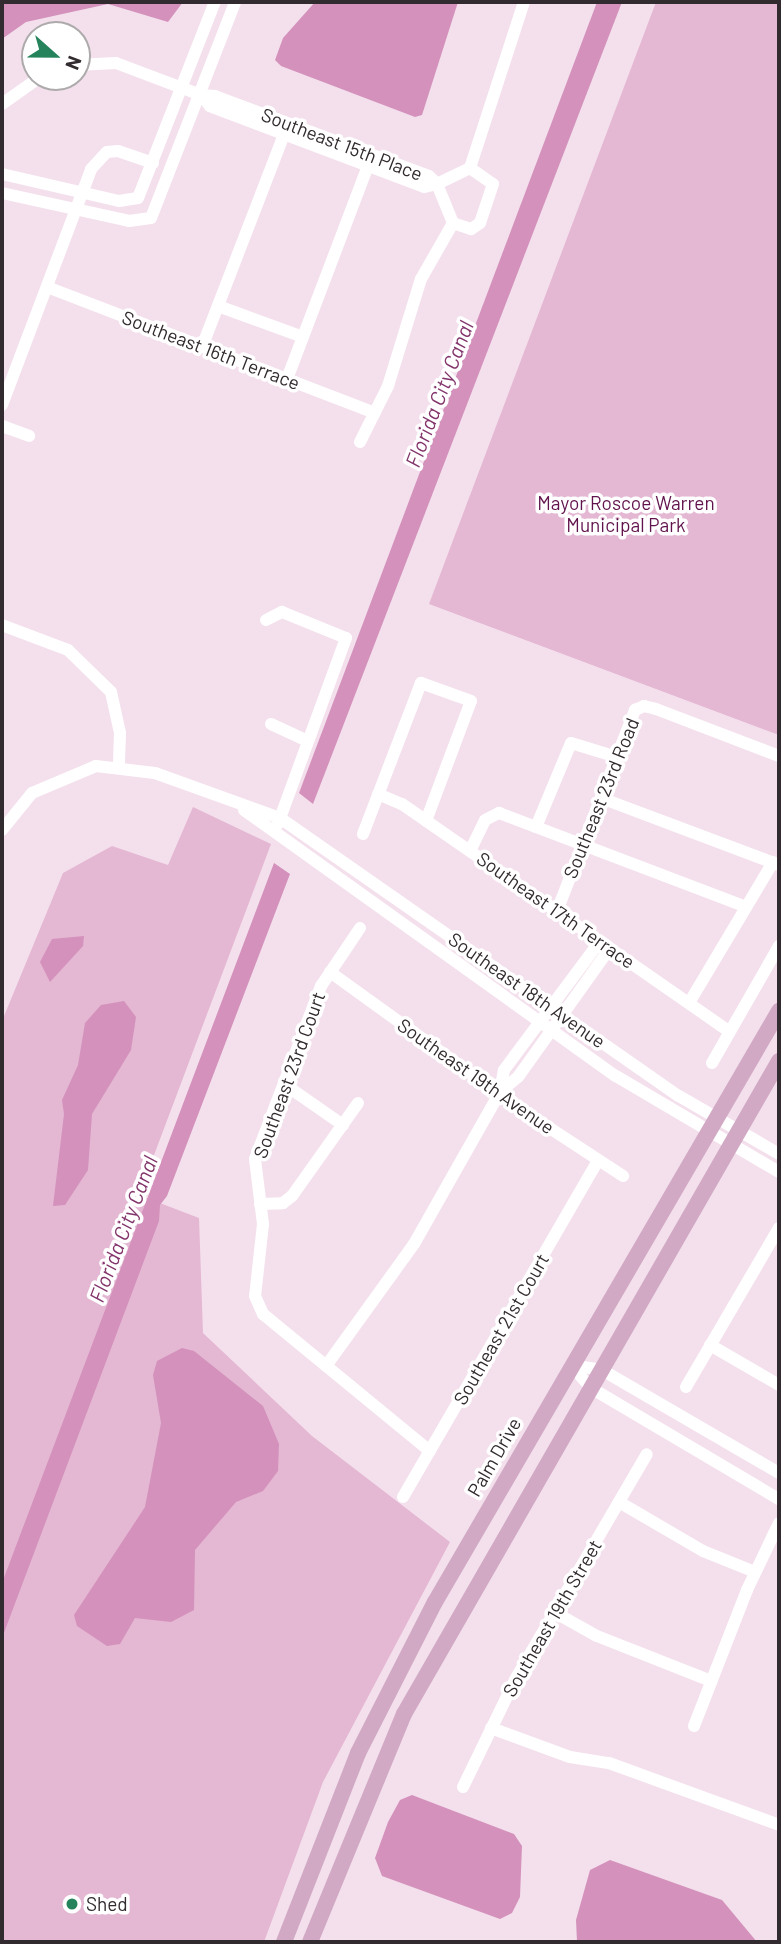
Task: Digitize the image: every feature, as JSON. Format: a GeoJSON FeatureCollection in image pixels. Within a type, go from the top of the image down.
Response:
{"type":"FeatureCollection","features":[{"type":"Feature","properties":{"kind":"main road","name":"Palm Drive"},"geometry":{"type":"LineString","coordinates":[[284,1942],[381,1706],[435,1602],[779,1011]]}},
{"type":"Feature","properties":{"kind":"main road"},"geometry":{"type":"LineString","coordinates":[[310,1942],[404,1714],[779,1061]]}},
{"type":"Feature","properties":{"kind":"street"},"geometry":{"type":"LineString","coordinates":[[2,174],[119,201],[138,198],[215,2]]}},
{"type":"Feature","properties":{"kind":"street"},"geometry":{"type":"LineString","coordinates":[[2,193],[129,221],[151,218],[201,96],[235,2]]}},
{"type":"Feature","properties":{"kind":"street"},"geometry":{"type":"LineString","coordinates":[[453,223],[437,184],[470,168],[524,2]]}},
{"type":"Feature","properties":{"kind":"street","name":"Southeast 15th Place"},"geometry":{"type":"LineString","coordinates":[[91,64],[116,63],[201,96],[210,106],[286,129],[370,160],[424,187],[437,184]]}},
{"type":"Feature","properties":{"kind":"street"},"geometry":{"type":"LineString","coordinates":[[2,104],[21,90]]}},
{"type":"Feature","properties":{"kind":"street"},"geometry":{"type":"LineString","coordinates":[[202,347],[286,129]]}},
{"type":"Feature","properties":{"kind":"street"},"geometry":{"type":"LineString","coordinates":[[2,405],[91,169],[107,152],[118,151],[153,163]]}},
{"type":"Feature","properties":{"kind":"street"},"geometry":{"type":"LineString","coordinates":[[286,379],[370,160]]}},
{"type":"Feature","properties":{"kind":"street"},"geometry":{"type":"LineString","coordinates":[[453,223],[477,227],[492,190],[491,178],[470,168]]}},
{"type":"Feature","properties":{"kind":"street"},"geometry":{"type":"LineString","coordinates":[[360,442],[375,412],[421,279],[453,223]]}},
{"type":"Feature","properties":{"kind":"street","name":"Southeast 16th Terrace"},"geometry":{"type":"LineString","coordinates":[[47,287],[375,412]]}},
{"type":"Feature","properties":{"kind":"street"},"geometry":{"type":"LineString","coordinates":[[218,306],[303,337]]}},
{"type":"Feature","properties":{"kind":"street"},"geometry":{"type":"LineString","coordinates":[[2,426],[29,436]]}},
{"type":"Feature","properties":{"kind":"street"},"geometry":{"type":"LineString","coordinates":[[2,830],[32,793],[96,766],[119,766],[155,773],[232,802],[277,825],[306,740],[346,638],[282,612],[266,620]]}},
{"type":"Feature","properties":{"kind":"street"},"geometry":{"type":"LineString","coordinates":[[2,625],[68,650],[111,692],[120,733],[119,766]]}},
{"type":"Feature","properties":{"kind":"street"},"geometry":{"type":"LineString","coordinates":[[363,834],[421,683],[471,701],[426,821]]}},
{"type":"Feature","properties":{"kind":"street","name":"Southeast 23rd Road"},"geometry":{"type":"LineString","coordinates":[[557,911],[635,710],[644,706],[779,756]]}},
{"type":"Feature","properties":{"kind":"street"},"geometry":{"type":"LineString","coordinates":[[271,724],[306,740]]}},
{"type":"Feature","properties":{"kind":"street"},"geometry":{"type":"LineString","coordinates":[[536,827],[571,743],[617,757]]}},
{"type":"Feature","properties":{"kind":"street","name":"Southeast 17th Terrace"},"geometry":{"type":"LineString","coordinates":[[378,794],[426,821],[730,1031]]}},
{"type":"Feature","properties":{"kind":"street"},"geometry":{"type":"LineString","coordinates":[[601,798],[776,863],[746,907],[689,1003]]}},
{"type":"Feature","properties":{"kind":"street"},"geometry":{"type":"LineString","coordinates":[[470,851],[491,815],[499,813],[746,907]]}},
{"type":"Feature","properties":{"kind":"street","name":"Southeast 18th Avenue"},"geometry":{"type":"LineString","coordinates":[[277,825],[561,1016],[712,1126]]}},
{"type":"Feature","properties":{"kind":"street","name":"Southeast 18th Avenue"},"geometry":{"type":"LineString","coordinates":[[277,825],[292,849],[551,1030],[712,1126]]}},
{"type":"Feature","properties":{"kind":"street","name":"Southeast 23rd Court"},"geometry":{"type":"LineString","coordinates":[[326,1366],[263,1314],[255,1296],[260,1205],[255,1159],[330,972],[360,928]]}},
{"type":"Feature","properties":{"kind":"street"},"geometry":{"type":"LineString","coordinates":[[500,1092],[503,1070],[549,1008],[605,944]]}},
{"type":"Feature","properties":{"kind":"street"},"geometry":{"type":"LineString","coordinates":[[430,1451],[326,1366],[414,1244],[500,1092],[517,1077],[561,1016],[605,944]]}},
{"type":"Feature","properties":{"kind":"street"},"geometry":{"type":"LineString","coordinates":[[712,1063],[779,946]]}},
{"type":"Feature","properties":{"kind":"street","name":"Southeast 19th Avenue"},"geometry":{"type":"LineString","coordinates":[[330,972],[623,1176]]}},
{"type":"Feature","properties":{"kind":"street"},"geometry":{"type":"LineString","coordinates":[[284,1084],[343,1125]]}},
{"type":"Feature","properties":{"kind":"street"},"geometry":{"type":"LineString","coordinates":[[260,1205],[283,1203],[292,1196],[358,1103]]}},
{"type":"Feature","properties":{"kind":"street"},"geometry":{"type":"LineString","coordinates":[[712,1126],[779,1154]]}},
{"type":"Feature","properties":{"kind":"street"},"geometry":{"type":"LineString","coordinates":[[733,1137],[779,1172]]}},
{"type":"Feature","properties":{"kind":"street","name":"Southeast 21st Court"},"geometry":{"type":"LineString","coordinates":[[403,1497],[598,1161]]}},
{"type":"Feature","properties":{"kind":"street"},"geometry":{"type":"LineString","coordinates":[[686,1387],[710,1345],[774,1250],[779,1228]]}},
{"type":"Feature","properties":{"kind":"street"},"geometry":{"type":"LineString","coordinates":[[710,1345],[779,1385]]}},
{"type":"Feature","properties":{"kind":"street"},"geometry":{"type":"LineString","coordinates":[[571,1365],[602,1370],[777,1472],[764,1490]]}},
{"type":"Feature","properties":{"kind":"street"},"geometry":{"type":"LineString","coordinates":[[571,1365],[591,1388],[779,1499]]}},
{"type":"Feature","properties":{"kind":"street","name":"Southeast 19th Street"},"geometry":{"type":"LineString","coordinates":[[463,1787],[491,1728],[554,1612],[647,1454]]}},
{"type":"Feature","properties":{"kind":"street"},"geometry":{"type":"LineString","coordinates":[[619,1502],[703,1551],[755,1572]]}},
{"type":"Feature","properties":{"kind":"street"},"geometry":{"type":"LineString","coordinates":[[694,1726],[755,1572],[779,1523]]}},
{"type":"Feature","properties":{"kind":"street"},"geometry":{"type":"LineString","coordinates":[[554,1612],[597,1636],[711,1681]]}},
{"type":"Feature","properties":{"kind":"street"},"geometry":{"type":"LineString","coordinates":[[491,1728],[570,1757],[609,1763],[779,1823]]}},
{"type":"Feature","properties":{"kind":"green space","name":"Mayor Roscoe Warren Municipal Park"},"geometry":{"type":"Polygon","coordinates":[[[656,2],[777,2],[779,7],[779,735],[429,604],[656,2]]]}},
{"type":"Feature","properties":{"kind":"green space"},"geometry":{"type":"Polygon","coordinates":[[[193,807],[271,844],[139,1195],[199,1218],[203,1333],[312,1436],[450,1542],[323,1782],[264,1942],[2,1942],[2,1021],[63,873],[112,846],[168,865],[193,807]]]}},
{"type":"Feature","properties":{"kind":"shaded area"},"geometry":{"type":"Polygon","coordinates":[[[2,2],[183,2],[168,22],[108,4],[21,21],[21,26],[2,39],[2,2]]]}},
{"type":"Feature","properties":{"kind":"shaded area"},"geometry":{"type":"Polygon","coordinates":[[[315,2],[458,2],[422,115],[415,117],[281,66],[275,60],[283,38],[315,2]]]}},
{"type":"Feature","properties":{"kind":"shaded area","name":"Florida City Canal"},"geometry":{"type":"Polygon","coordinates":[[[597,2],[622,2],[313,804],[299,793],[597,2]]]}},
{"type":"Feature","properties":{"kind":"shaded area","name":"Florida City Canal"},"geometry":{"type":"Polygon","coordinates":[[[274,863],[290,874],[167,1196],[160,1205],[159,1221],[2,1638],[2,1583],[274,863]]]}},
{"type":"Feature","properties":{"kind":"shaded area"},"geometry":{"type":"Polygon","coordinates":[[[84,936],[83,946],[50,982],[40,962],[52,939],[84,936]]]}},
{"type":"Feature","properties":{"kind":"shaded area"},"geometry":{"type":"Polygon","coordinates":[[[124,1001],[136,1017],[131,1050],[92,1114],[88,1170],[65,1205],[53,1206],[64,1114],[62,1100],[78,1065],[85,1023],[101,1005],[124,1001]]]}},
{"type":"Feature","properties":{"kind":"shaded area"},"geometry":{"type":"Polygon","coordinates":[[[182,1348],[194,1351],[263,1406],[279,1444],[278,1471],[263,1491],[236,1502],[195,1550],[194,1610],[171,1622],[135,1618],[120,1644],[107,1646],[77,1626],[74,1615],[145,1507],[161,1423],[153,1375],[157,1361],[182,1348]]]}},
{"type":"Feature","properties":{"kind":"shaded area"},"geometry":{"type":"Polygon","coordinates":[[[412,1795],[514,1834],[522,1846],[520,1897],[512,1913],[500,1919],[382,1876],[375,1858],[388,1822],[400,1800],[412,1795]]]}},
{"type":"Feature","properties":{"kind":"shaded area"},"geometry":{"type":"Polygon","coordinates":[[[610,1860],[722,1900],[757,1942],[577,1942],[576,1920],[590,1870],[610,1860]]]}},
{"type":"Feature","properties":{"kind":"place","name":"Shed"},"geometry":{"type":"Point","coordinates":[72,1904]}}]}
